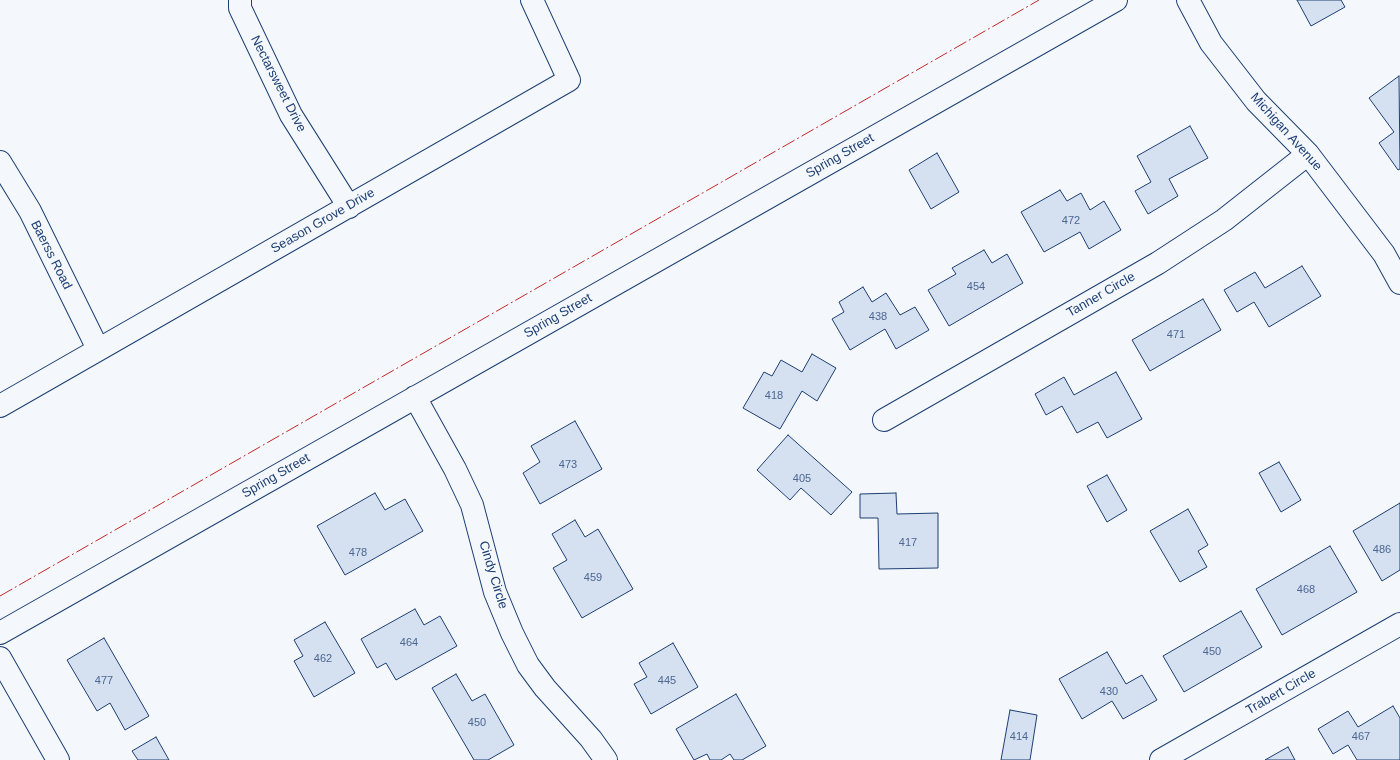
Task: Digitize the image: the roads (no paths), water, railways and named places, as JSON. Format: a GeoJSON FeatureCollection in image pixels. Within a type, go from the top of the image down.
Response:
{"type":"FeatureCollection","features":[{"type":"Feature","properties":{"kind":"street","name":"Nectarsweet Drive"},"geometry":{"type":"LineString","coordinates":[[240,0],[240,8],[291,115],[349,207]]}},
{"type":"Feature","properties":{"kind":"street","name":"Season Grove Drive"},"geometry":{"type":"LineString","coordinates":[[0,406],[569,80],[532,0]]}},
{"type":"Feature","properties":{"kind":"street","name":"Spring Street"},"geometry":{"type":"LineString","coordinates":[[0,633],[1116,0]]}},
{"type":"Feature","properties":{"kind":"street","name":"Michigan Avenue"},"geometry":{"type":"LineString","coordinates":[[1188,0],[1211,43],[1256,101],[1308,154],[1384,254],[1400,283]]}},
{"type":"Feature","properties":{"kind":"street","name":"Tanner Circle"},"geometry":{"type":"LineString","coordinates":[[884,420],[1158,263],[1224,220],[1308,154]]}},
{"type":"Feature","properties":{"kind":"street","name":"Baerss Road"},"geometry":{"type":"LineString","coordinates":[[0,162],[30,211],[98,349]]}},
{"type":"Feature","properties":{"kind":"street","name":"Cindy Circle"},"geometry":{"type":"LineString","coordinates":[[415,397],[455,469],[472,505],[495,592],[515,640],[528,665],[545,688],[590,739],[606,760]]}},
{"type":"Feature","properties":{"kind":"street","name":"Trabert Circle"},"geometry":{"type":"LineString","coordinates":[[1161,760],[1400,624]]}},
{"type":"Feature","properties":{"kind":"street"},"geometry":{"type":"LineString","coordinates":[[0,658],[58,760]]}}]}
